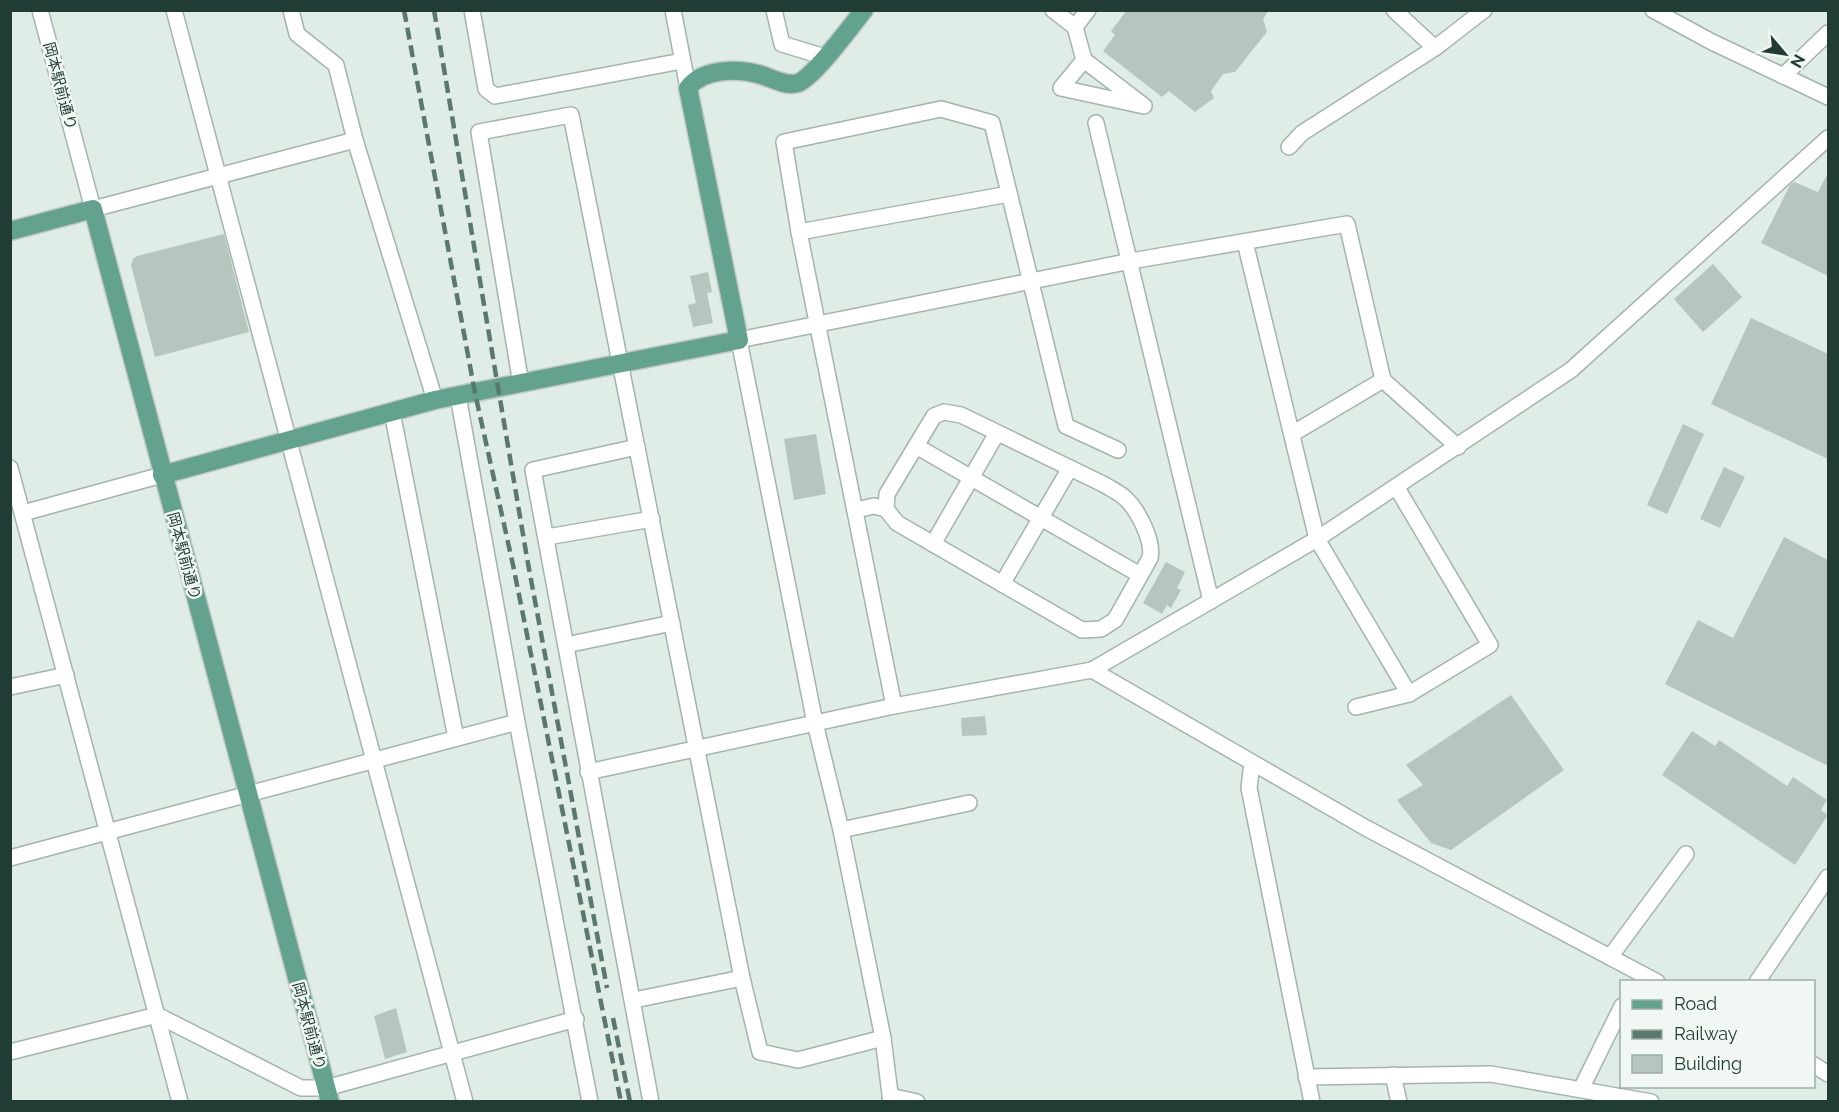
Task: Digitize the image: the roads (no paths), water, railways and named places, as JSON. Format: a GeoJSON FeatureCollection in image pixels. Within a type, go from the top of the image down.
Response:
{"type":"FeatureCollection","features":[{"type":"Feature","properties":{"kind":"main road"},"geometry":{"type":"LineString","coordinates":[[162,475],[435,400],[739,340],[688,88],[705,76],[731,71],[756,73],[786,84],[802,81],[864,10]]}},
{"type":"Feature","properties":{"kind":"main road"},"geometry":{"type":"LineString","coordinates":[[10,231],[93,209]]}},
{"type":"Feature","properties":{"kind":"main road","name":"岡本駅前通り"},"geometry":{"type":"LineString","coordinates":[[93,209],[328,1095]]}},
{"type":"Feature","properties":{"kind":"street","name":"岡本駅前通り"},"geometry":{"type":"LineString","coordinates":[[40,10],[93,209]]}},
{"type":"Feature","properties":{"kind":"street"},"geometry":{"type":"LineString","coordinates":[[174,10],[465,1101]]}},
{"type":"Feature","properties":{"kind":"street"},"geometry":{"type":"LineString","coordinates":[[291,10],[297,34],[336,65],[355,140],[435,400]]}},
{"type":"Feature","properties":{"kind":"street"},"geometry":{"type":"LineString","coordinates":[[472,10],[486,89],[495,96],[682,61]]}},
{"type":"Feature","properties":{"kind":"street"},"geometry":{"type":"LineString","coordinates":[[673,10],[688,88]]}},
{"type":"Feature","properties":{"kind":"street"},"geometry":{"type":"LineString","coordinates":[[774,10],[783,44],[825,57]]}},
{"type":"Feature","properties":{"kind":"street"},"geometry":{"type":"LineString","coordinates":[[1053,10],[1075,27],[1084,60],[1144,106],[1061,88],[1084,60]]}},
{"type":"Feature","properties":{"kind":"street"},"geometry":{"type":"LineString","coordinates":[[1075,27],[1088,10]]}},
{"type":"Feature","properties":{"kind":"street"},"geometry":{"type":"LineString","coordinates":[[1394,10],[1435,48]]}},
{"type":"Feature","properties":{"kind":"street"},"geometry":{"type":"LineString","coordinates":[[1289,147],[1302,133],[1435,48],[1484,10]]}},
{"type":"Feature","properties":{"kind":"street"},"geometry":{"type":"LineString","coordinates":[[1653,10],[1828,97]]}},
{"type":"Feature","properties":{"kind":"street"},"geometry":{"type":"LineString","coordinates":[[1783,76],[1828,33]]}},
{"type":"Feature","properties":{"kind":"street"},"geometry":{"type":"LineString","coordinates":[[894,706],[799,232],[784,142],[941,110],[992,123],[1066,426],[1118,450]]}},
{"type":"Feature","properties":{"kind":"street"},"geometry":{"type":"LineString","coordinates":[[520,384],[479,132],[571,115],[622,362],[742,978],[760,1052],[798,1060],[883,1038]]}},
{"type":"Feature","properties":{"kind":"street"},"geometry":{"type":"LineString","coordinates":[[1096,123],[1211,601]]}},
{"type":"Feature","properties":{"kind":"street"},"geometry":{"type":"LineString","coordinates":[[588,772],[894,706],[1092,670],[1317,539],[1397,488],[1571,370],[1828,138]]}},
{"type":"Feature","properties":{"kind":"street"},"geometry":{"type":"LineString","coordinates":[[93,209],[355,140]]}},
{"type":"Feature","properties":{"kind":"street"},"geometry":{"type":"LineString","coordinates":[[799,232],[1009,194]]}},
{"type":"Feature","properties":{"kind":"street"},"geometry":{"type":"LineString","coordinates":[[916,1101],[890,1099],[883,1038],[841,830],[814,723],[739,340],[818,322],[1131,261],[1347,224],[1383,380],[1458,447]]}},
{"type":"Feature","properties":{"kind":"street"},"geometry":{"type":"LineString","coordinates":[[1245,242],[1317,539],[1409,694]]}},
{"type":"Feature","properties":{"kind":"street"},"geometry":{"type":"LineString","coordinates":[[1292,434],[1383,380]]}},
{"type":"Feature","properties":{"kind":"street"},"geometry":{"type":"LineString","coordinates":[[458,396],[517,722],[590,1101]]}},
{"type":"Feature","properties":{"kind":"street"},"geometry":{"type":"LineString","coordinates":[[392,412],[456,738]]}},
{"type":"Feature","properties":{"kind":"street"},"geometry":{"type":"LineString","coordinates":[[856,510],[874,506],[886,510],[897,523],[1082,630],[1101,629],[1115,620],[1153,547],[1126,499],[1070,468],[961,415],[944,412],[934,416],[887,494],[886,510]]}},
{"type":"Feature","properties":{"kind":"street"},"geometry":{"type":"LineString","coordinates":[[933,544],[997,433]]}},
{"type":"Feature","properties":{"kind":"street"},"geometry":{"type":"LineString","coordinates":[[916,446],[1140,574]]}},
{"type":"Feature","properties":{"kind":"street"},"geometry":{"type":"LineString","coordinates":[[638,447],[533,470],[588,772],[634,1000],[651,1101]]}},
{"type":"Feature","properties":{"kind":"street"},"geometry":{"type":"LineString","coordinates":[[10,468],[180,1101]]}},
{"type":"Feature","properties":{"kind":"street"},"geometry":{"type":"LineString","coordinates":[[1002,584],[1070,468]]}},
{"type":"Feature","properties":{"kind":"street"},"geometry":{"type":"LineString","coordinates":[[23,513],[162,475]]}},
{"type":"Feature","properties":{"kind":"street"},"geometry":{"type":"LineString","coordinates":[[1356,707],[1409,694],[1490,645],[1397,488]]}},
{"type":"Feature","properties":{"kind":"street"},"geometry":{"type":"LineString","coordinates":[[547,537],[652,519]]}},
{"type":"Feature","properties":{"kind":"street"},"geometry":{"type":"LineString","coordinates":[[566,645],[672,623]]}},
{"type":"Feature","properties":{"kind":"street"},"geometry":{"type":"LineString","coordinates":[[1092,670],[1366,828],[1610,957],[1636,977],[1652,980]]}},
{"type":"Feature","properties":{"kind":"street"},"geometry":{"type":"LineString","coordinates":[[10,687],[66,675]]}},
{"type":"Feature","properties":{"kind":"street"},"geometry":{"type":"LineString","coordinates":[[10,858],[517,722]]}},
{"type":"Feature","properties":{"kind":"street"},"geometry":{"type":"LineString","coordinates":[[1252,763],[1249,788],[1312,1101]]}},
{"type":"Feature","properties":{"kind":"street"},"geometry":{"type":"LineString","coordinates":[[841,830],[969,803]]}},
{"type":"Feature","properties":{"kind":"street"},"geometry":{"type":"LineString","coordinates":[[1610,957],[1686,854]]}},
{"type":"Feature","properties":{"kind":"street"},"geometry":{"type":"LineString","coordinates":[[1758,980],[1828,877]]}},
{"type":"Feature","properties":{"kind":"street"},"geometry":{"type":"LineString","coordinates":[[634,1000],[742,978]]}},
{"type":"Feature","properties":{"kind":"street"},"geometry":{"type":"LineString","coordinates":[[1581,1089],[1620,1010]]}},
{"type":"Feature","properties":{"kind":"street"},"geometry":{"type":"LineString","coordinates":[[10,1052],[157,1015],[302,1088],[328,1095],[453,1053],[576,1019]]}},
{"type":"Feature","properties":{"kind":"street"},"geometry":{"type":"LineString","coordinates":[[1815,1066],[1828,1074]]}},
{"type":"Feature","properties":{"kind":"street"},"geometry":{"type":"LineString","coordinates":[[1306,1077],[1491,1074],[1651,1101]]}},
{"type":"Feature","properties":{"kind":"street"},"geometry":{"type":"LineString","coordinates":[[1393,1075],[1399,1101]]}},
{"type":"Feature","properties":{"kind":"railway"},"geometry":{"type":"LineString","coordinates":[[404,10],[475,393],[513,565],[621,1102]]}},
{"type":"Feature","properties":{"kind":"railway"},"geometry":{"type":"LineString","coordinates":[[434,10],[527,558],[607,988]]}},
{"type":"Feature","properties":{"kind":"railway"},"geometry":{"type":"LineString","coordinates":[[613,1018],[630,1102]]}}]}
